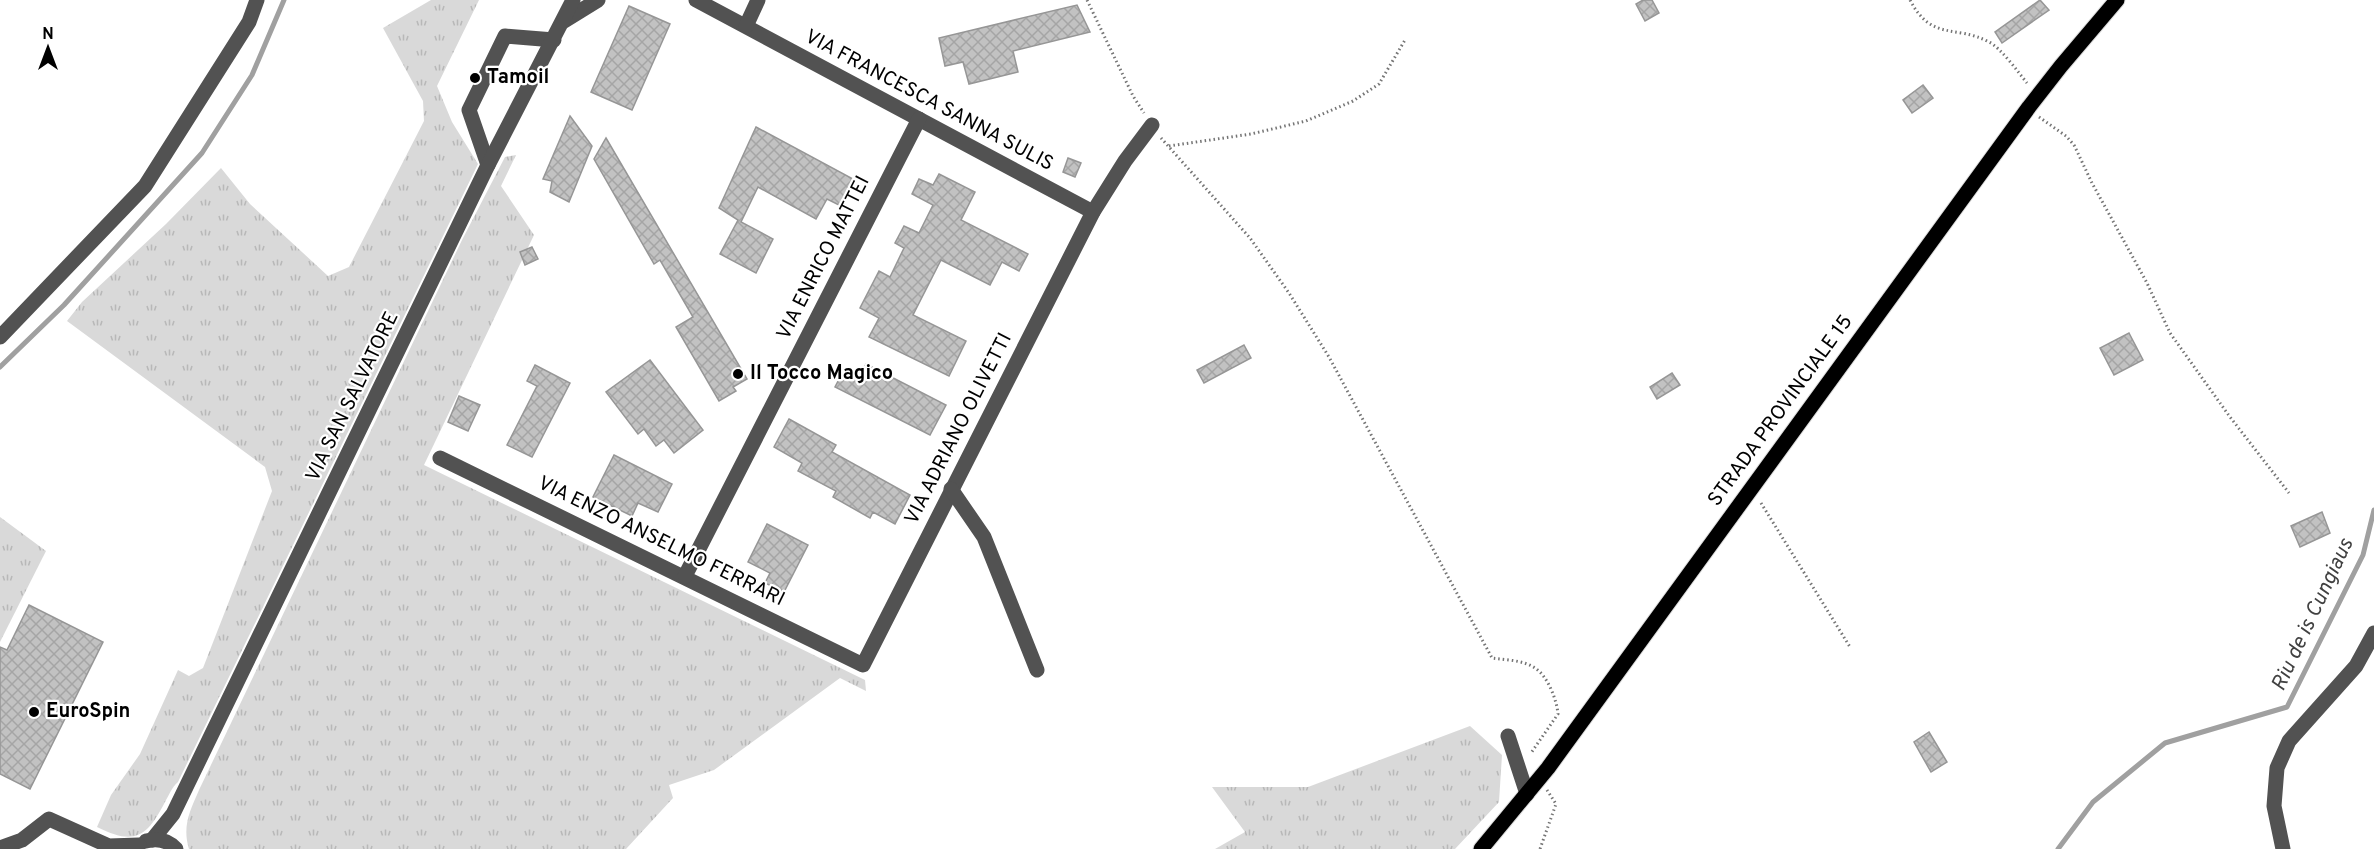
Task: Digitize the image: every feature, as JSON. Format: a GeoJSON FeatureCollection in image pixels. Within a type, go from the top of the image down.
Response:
{"type":"FeatureCollection","features":[{"type":"Feature","properties":{"kind":"main road","name":"STRADA PROVINCIALE 15"},"geometry":{"type":"LineString","coordinates":[[1481,849],[1540,779],[2033,102],[2117,0]]}},
{"type":"Feature","properties":{"kind":"street"},"geometry":{"type":"LineString","coordinates":[[0,337],[145,186],[249,22],[257,0]]}},
{"type":"Feature","properties":{"kind":"street","name":"VIA SAN SALVATORE"},"geometry":{"type":"LineString","coordinates":[[142,844],[173,814],[488,165],[573,0]]}},
{"type":"Feature","properties":{"kind":"street"},"geometry":{"type":"LineString","coordinates":[[564,21],[598,0]]}},
{"type":"Feature","properties":{"kind":"street","name":"VIA FRANCESCA SANNA SULIS"},"geometry":{"type":"LineString","coordinates":[[696,0],[1093,212]]}},
{"type":"Feature","properties":{"kind":"street"},"geometry":{"type":"LineString","coordinates":[[746,26],[758,0]]}},
{"type":"Feature","properties":{"kind":"street"},"geometry":{"type":"LineString","coordinates":[[488,165],[469,110],[505,36],[554,39]]}},
{"type":"Feature","properties":{"kind":"street","name":"VIA ENRICO MATTEI"},"geometry":{"type":"LineString","coordinates":[[685,576],[919,119]]}},
{"type":"Feature","properties":{"kind":"street","name":"VIA ADRIANO OLIVETTI"},"geometry":{"type":"LineString","coordinates":[[863,665],[1093,212],[1125,161],[1152,125]]}},
{"type":"Feature","properties":{"kind":"street","name":"VIA ENZO ANSELMO FERRARI"},"geometry":{"type":"LineString","coordinates":[[440,458],[863,665]]}},
{"type":"Feature","properties":{"kind":"street"},"geometry":{"type":"LineString","coordinates":[[951,489],[984,537],[1037,670]]}},
{"type":"Feature","properties":{"kind":"street"},"geometry":{"type":"LineString","coordinates":[[2283,849],[2274,806],[2277,768],[2289,741],[2356,666],[2374,633]]}},
{"type":"Feature","properties":{"kind":"street"},"geometry":{"type":"LineString","coordinates":[[1508,736],[1527,794]]}},
{"type":"Feature","properties":{"kind":"street"},"geometry":{"type":"LineString","coordinates":[[173,814],[176,849]]}},
{"type":"Feature","properties":{"kind":"street"},"geometry":{"type":"LineString","coordinates":[[0,848],[21,840],[49,819],[110,847],[166,842],[176,849]]}},
{"type":"Feature","properties":{"kind":"path"},"geometry":{"type":"LineString","coordinates":[[1087,0],[1133,96],[1152,125],[1250,238],[1329,357],[1492,658],[1521,662],[1537,668],[1557,698],[1558,714],[1519,769]]}},
{"type":"Feature","properties":{"kind":"path"},"geometry":{"type":"LineString","coordinates":[[1910,0],[1916,11],[1931,26],[1949,33],[1972,34],[1992,43],[2033,102],[2074,146],[2147,284],[2170,333],[2230,417],[2289,492]]}},
{"type":"Feature","properties":{"kind":"path"},"geometry":{"type":"LineString","coordinates":[[1168,146],[1251,134],[1295,123],[1353,101],[1379,84],[1405,39]]}},
{"type":"Feature","properties":{"kind":"path"},"geometry":{"type":"LineString","coordinates":[[1751,489],[1768,512],[1850,647]]}},
{"type":"Feature","properties":{"kind":"path"},"geometry":{"type":"LineString","coordinates":[[1539,849],[1556,804],[1540,779]]}},
{"type":"Feature","properties":{"kind":"green space"},"geometry":{"type":"Polygon","coordinates":[[[431,0],[479,0],[437,86],[452,122],[478,164],[178,782],[146,830],[130,837],[110,833],[97,827],[111,795],[140,754],[178,670],[189,676],[203,668],[272,491],[265,467],[67,321],[82,302],[166,224],[221,168],[250,204],[328,276],[349,267],[424,121],[423,101],[383,28],[431,0]]]}},
{"type":"Feature","properties":{"kind":"green space"},"geometry":{"type":"Polygon","coordinates":[[[516,155],[501,186],[534,235],[424,465],[865,680],[866,691],[840,678],[714,770],[669,785],[673,798],[626,849],[189,849],[187,826],[199,790],[462,240],[505,157],[516,155]]]}},
{"type":"Feature","properties":{"kind":"green space"},"geometry":{"type":"Polygon","coordinates":[[[0,517],[46,551],[0,642],[0,517]]]}},
{"type":"Feature","properties":{"kind":"green space"},"geometry":{"type":"Polygon","coordinates":[[[1470,726],[1502,755],[1499,802],[1455,849],[1215,849],[1245,832],[1212,787],[1308,787],[1470,726]]]}},
{"type":"Feature","properties":{"kind":"building"},"geometry":{"type":"Polygon","coordinates":[[[1643,0],[1652,0],[1659,13],[1645,21],[1636,4],[1643,0]]]}},
{"type":"Feature","properties":{"kind":"building"},"geometry":{"type":"Polygon","coordinates":[[[2040,0],[2049,10],[2002,43],[1995,32],[2040,0]]]}},
{"type":"Feature","properties":{"kind":"building"},"geometry":{"type":"Polygon","coordinates":[[[1077,5],[1090,32],[1013,51],[1018,72],[969,84],[963,62],[945,66],[939,38],[1077,5]]]}},
{"type":"Feature","properties":{"kind":"building"},"geometry":{"type":"Polygon","coordinates":[[[629,6],[670,24],[632,110],[591,92],[629,6]]]}},
{"type":"Feature","properties":{"kind":"building"},"geometry":{"type":"Polygon","coordinates":[[[1923,85],[1933,98],[1912,113],[1903,100],[1923,85]]]}},
{"type":"Feature","properties":{"kind":"building"},"geometry":{"type":"Polygon","coordinates":[[[570,116],[592,146],[569,202],[550,192],[552,181],[543,179],[570,116]]]}},
{"type":"Feature","properties":{"kind":"building"},"geometry":{"type":"Polygon","coordinates":[[[756,127],[853,179],[839,205],[827,199],[816,219],[758,187],[741,222],[773,239],[756,273],[720,254],[738,220],[719,208],[756,127]]]}},
{"type":"Feature","properties":{"kind":"building"},"geometry":{"type":"Polygon","coordinates":[[[606,138],[747,379],[733,387],[736,391],[719,401],[676,327],[693,317],[660,260],[654,264],[594,159],[606,138]]]}},
{"type":"Feature","properties":{"kind":"building"},"geometry":{"type":"Polygon","coordinates":[[[1068,158],[1081,163],[1075,177],[1063,172],[1068,158]]]}},
{"type":"Feature","properties":{"kind":"building"},"geometry":{"type":"Polygon","coordinates":[[[939,174],[975,192],[961,220],[1028,254],[1019,271],[1002,262],[990,285],[941,260],[913,315],[966,341],[949,376],[869,337],[879,318],[860,308],[879,271],[890,277],[904,248],[895,243],[904,226],[919,233],[933,205],[912,194],[919,179],[933,185],[939,174]]]}},
{"type":"Feature","properties":{"kind":"building"},"geometry":{"type":"Polygon","coordinates":[[[532,247],[538,259],[525,265],[520,252],[532,247]]]}},
{"type":"Feature","properties":{"kind":"building"},"geometry":{"type":"Polygon","coordinates":[[[2129,333],[2143,360],[2114,375],[2100,348],[2129,333]]]}},
{"type":"Feature","properties":{"kind":"building"},"geometry":{"type":"Polygon","coordinates":[[[1244,345],[1251,358],[1204,383],[1197,370],[1244,345]]]}},
{"type":"Feature","properties":{"kind":"building"},"geometry":{"type":"Polygon","coordinates":[[[650,360],[703,430],[674,453],[664,440],[656,446],[644,429],[638,434],[606,392],[650,360]]]}},
{"type":"Feature","properties":{"kind":"building"},"geometry":{"type":"Polygon","coordinates":[[[866,364],[946,405],[930,435],[835,387],[845,368],[860,376],[866,364]]]}},
{"type":"Feature","properties":{"kind":"building"},"geometry":{"type":"Polygon","coordinates":[[[535,365],[570,383],[532,457],[507,445],[537,386],[527,381],[535,365]]]}},
{"type":"Feature","properties":{"kind":"building"},"geometry":{"type":"Polygon","coordinates":[[[1672,373],[1680,385],[1657,399],[1650,387],[1672,373]]]}},
{"type":"Feature","properties":{"kind":"building"},"geometry":{"type":"Polygon","coordinates":[[[459,396],[480,405],[468,431],[448,422],[459,396]]]}},
{"type":"Feature","properties":{"kind":"building"},"geometry":{"type":"Polygon","coordinates":[[[789,419],[836,445],[832,452],[910,495],[895,524],[873,512],[870,518],[833,497],[836,491],[798,471],[802,463],[774,447],[789,419]]]}},
{"type":"Feature","properties":{"kind":"building"},"geometry":{"type":"Polygon","coordinates":[[[614,455],[672,484],[658,512],[638,503],[632,516],[593,497],[614,455]]]}},
{"type":"Feature","properties":{"kind":"building"},"geometry":{"type":"Polygon","coordinates":[[[2322,512],[2330,533],[2300,547],[2291,526],[2322,512]]]}},
{"type":"Feature","properties":{"kind":"building"},"geometry":{"type":"Polygon","coordinates":[[[767,524],[808,545],[784,592],[765,583],[770,573],[748,562],[767,524]]]}},
{"type":"Feature","properties":{"kind":"building","name":"EuroSpin"},"geometry":{"type":"Polygon","coordinates":[[[29,605],[103,642],[30,789],[0,774],[0,647],[7,650],[29,605]]]}},
{"type":"Feature","properties":{"kind":"building"},"geometry":{"type":"Polygon","coordinates":[[[1929,732],[1947,762],[1931,772],[1914,742],[1929,732]]]}},
{"type":"Feature","properties":{"kind":"waterway"},"geometry":{"type":"LineString","coordinates":[[0,367],[64,305],[202,153],[252,75],[284,0]]}},
{"type":"Feature","properties":{"kind":"waterway","name":"Riu de is Cungiaus"},"geometry":{"type":"LineString","coordinates":[[2058,849],[2093,802],[2165,743],[2287,707],[2363,555],[2374,510]]}},
{"type":"Feature","properties":{"kind":"place","name":"Tamoil"},"geometry":{"type":"Point","coordinates":[475,78]}},
{"type":"Feature","properties":{"kind":"place","name":"Il Tocco Magico"},"geometry":{"type":"Point","coordinates":[738,374]}},
{"type":"Feature","properties":{"kind":"place","name":"EuroSpin"},"geometry":{"type":"Point","coordinates":[34,712]}}]}
